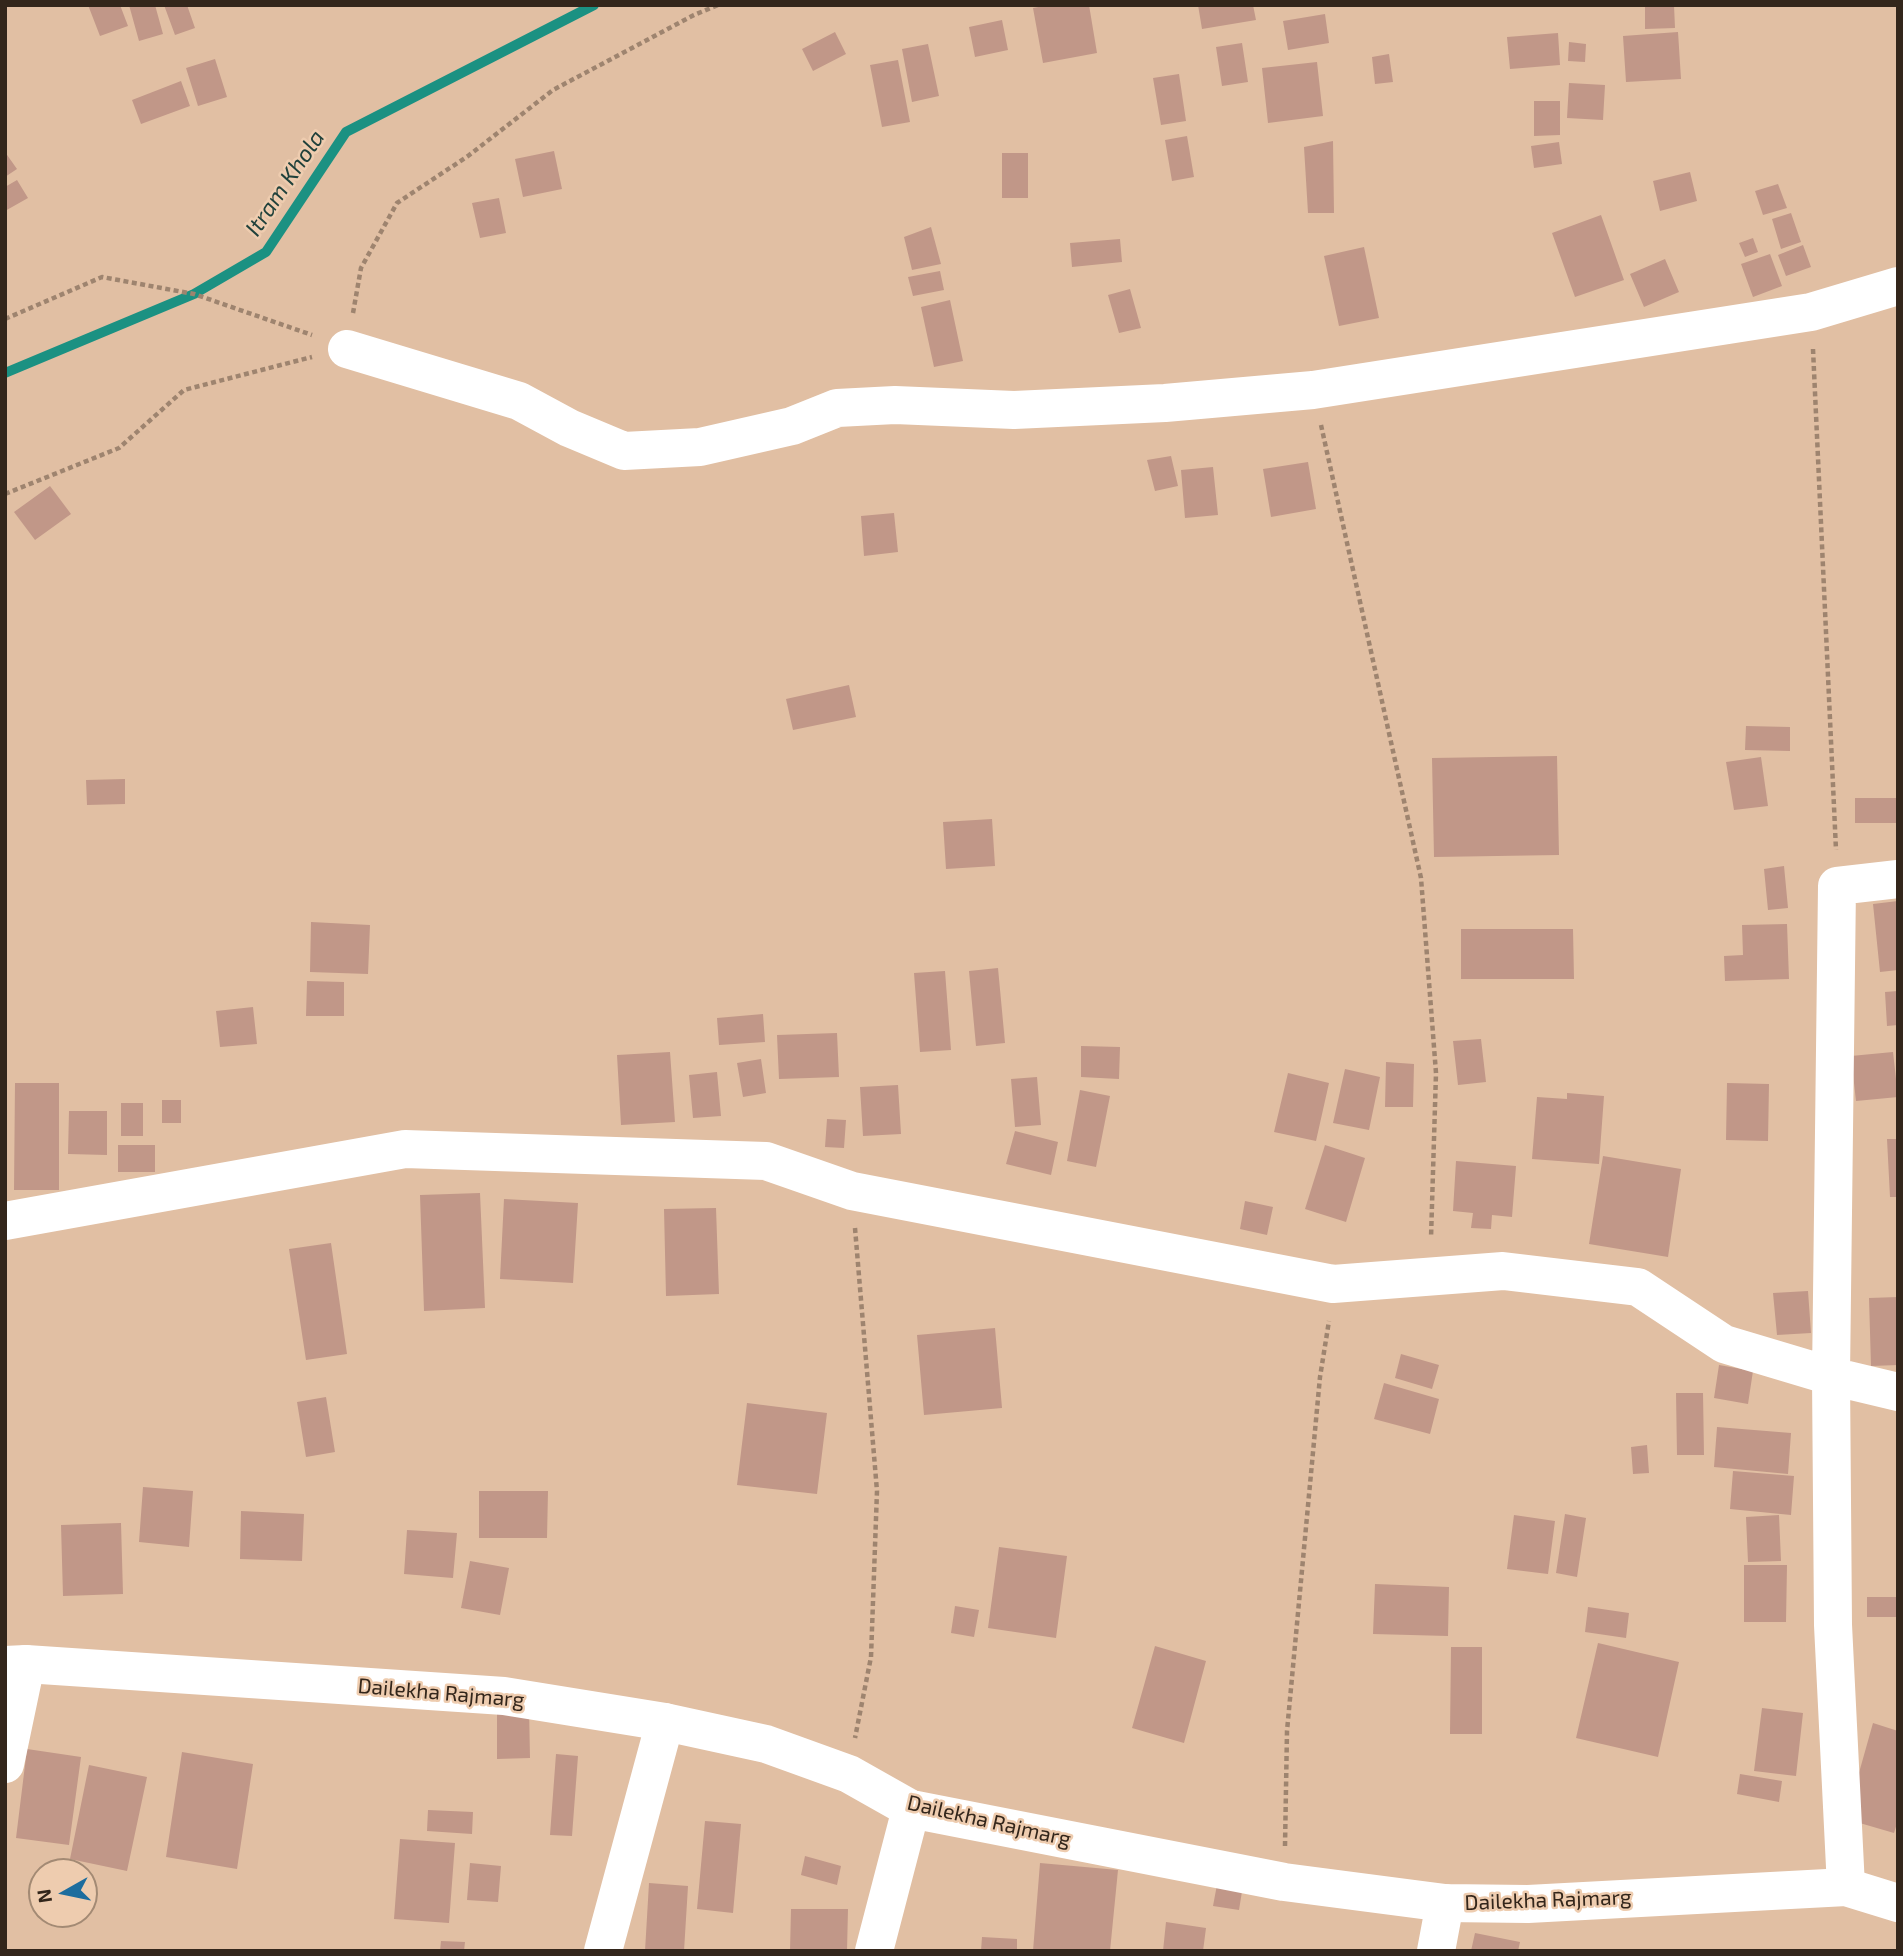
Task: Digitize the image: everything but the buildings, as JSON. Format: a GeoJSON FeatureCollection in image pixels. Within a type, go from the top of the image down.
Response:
{"type":"FeatureCollection","features":[{"type":"Feature","properties":{"kind":"street"},"geometry":{"type":"LineString","coordinates":[[347,349],[519,401],[569,428],[624,451],[700,447],[792,426],[837,408],[895,405],[1014,410],[1165,403],[1313,390],[1811,312],[1898,286]]}},
{"type":"Feature","properties":{"kind":"street"},"geometry":{"type":"LineString","coordinates":[[1846,1887],[1833,1625],[1830,1376],[1837,886],[1898,879]]}},
{"type":"Feature","properties":{"kind":"street"},"geometry":{"type":"LineString","coordinates":[[5,1221],[405,1149],[766,1161],[852,1191],[1333,1284],[1503,1271],[1638,1287],[1724,1344],[1830,1376],[1898,1392]]}},
{"type":"Feature","properties":{"kind":"street"},"geometry":{"type":"LineString","coordinates":[[5,1764],[15,1664]]}},
{"type":"Feature","properties":{"kind":"street","name":"Dailekha Rajmarg"},"geometry":{"type":"LineString","coordinates":[[15,1664],[504,1696],[665,1722],[766,1744],[849,1774],[911,1809],[1284,1882],[1444,1903],[1528,1904],[1846,1887],[1898,1903]]}},
{"type":"Feature","properties":{"kind":"street"},"geometry":{"type":"LineString","coordinates":[[603,1951],[665,1722]]}},
{"type":"Feature","properties":{"kind":"street"},"geometry":{"type":"LineString","coordinates":[[874,1951],[911,1809]]}},
{"type":"Feature","properties":{"kind":"street"},"geometry":{"type":"LineString","coordinates":[[1436,1951],[1444,1903]]}},
{"type":"Feature","properties":{"kind":"path"},"geometry":{"type":"LineString","coordinates":[[347,349],[361,268],[397,203],[468,156],[553,90],[694,15],[718,5]]}},
{"type":"Feature","properties":{"kind":"path"},"geometry":{"type":"LineString","coordinates":[[5,319],[102,277],[194,294],[282,322],[347,349]]}},
{"type":"Feature","properties":{"kind":"path"},"geometry":{"type":"LineString","coordinates":[[1811,312],[1837,886]]}},
{"type":"Feature","properties":{"kind":"path"},"geometry":{"type":"LineString","coordinates":[[5,494],[119,448],[184,390],[347,349]]}},
{"type":"Feature","properties":{"kind":"path"},"geometry":{"type":"LineString","coordinates":[[1313,390],[1421,878],[1436,1073],[1430,1276]]}},
{"type":"Feature","properties":{"kind":"path"},"geometry":{"type":"LineString","coordinates":[[849,1774],[871,1657],[877,1490],[852,1191]]}},
{"type":"Feature","properties":{"kind":"path"},"geometry":{"type":"LineString","coordinates":[[1284,1882],[1287,1731],[1320,1377],[1333,1284]]}},
{"type":"Feature","properties":{"kind":"waterway","name":"Itram Khola"},"geometry":{"type":"LineString","coordinates":[[5,373],[194,294],[266,252],[346,132],[594,5]]}}]}
